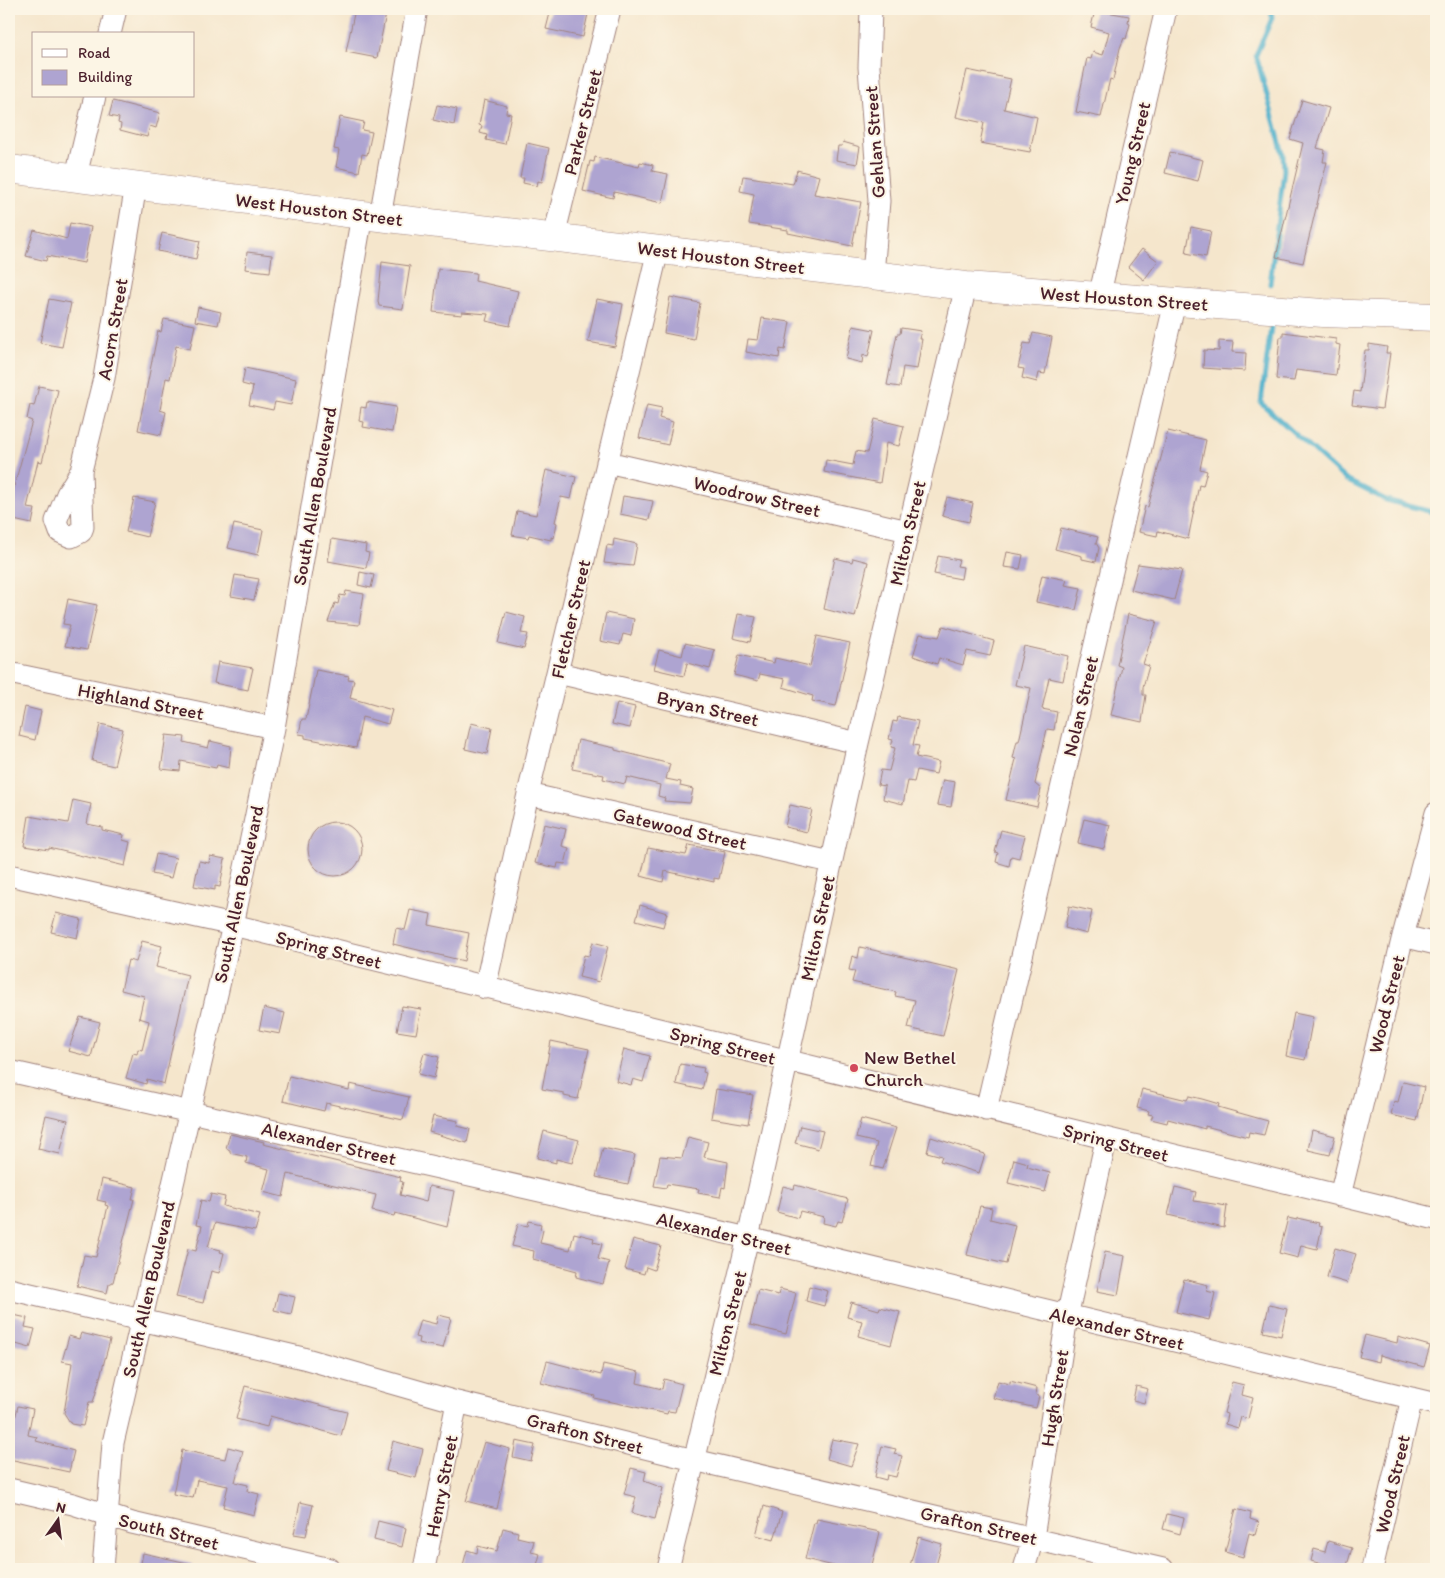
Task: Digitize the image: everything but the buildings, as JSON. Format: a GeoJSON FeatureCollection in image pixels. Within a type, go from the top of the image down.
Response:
{"type":"FeatureCollection","features":[{"type":"Feature","properties":{"kind":"main road","name":"West Houston Street"},"geometry":{"type":"LineString","coordinates":[[9,172],[76,176],[371,216],[554,236],[966,286],[1323,313],[1436,317]]}},
{"type":"Feature","properties":{"kind":"street"},"geometry":{"type":"LineString","coordinates":[[110,32],[116,9]]}},
{"type":"Feature","properties":{"kind":"street","name":"South Allen Boulevard"},"geometry":{"type":"LineString","coordinates":[[103,1569],[113,1443],[188,1111],[233,925],[274,728],[371,216],[418,9]]}},
{"type":"Feature","properties":{"kind":"street","name":"Parker Street"},"geometry":{"type":"LineString","coordinates":[[554,236],[610,9]]}},
{"type":"Feature","properties":{"kind":"street","name":"Gehlan Street"},"geometry":{"type":"LineString","coordinates":[[871,9],[869,67],[879,201],[873,275]]}},
{"type":"Feature","properties":{"kind":"street","name":"Young Street"},"geometry":{"type":"LineString","coordinates":[[1099,297],[1166,9]]}},
{"type":"Feature","properties":{"kind":"street"},"geometry":{"type":"LineString","coordinates":[[76,176],[95,98]]}},
{"type":"Feature","properties":{"kind":"street","name":"Acorn Street"},"geometry":{"type":"LineString","coordinates":[[81,471],[104,378],[136,185]]}},
{"type":"Feature","properties":{"kind":"street","name":"Fletcher Street"},"geometry":{"type":"LineString","coordinates":[[485,988],[528,794],[658,250]]}},
{"type":"Feature","properties":{"kind":"street","name":"Milton Street"},"geometry":{"type":"LineString","coordinates":[[668,1569],[748,1238],[858,743],[966,286]]}},
{"type":"Feature","properties":{"kind":"street","name":"Nolan Street"},"geometry":{"type":"LineString","coordinates":[[986,1110],[1175,302]]}},
{"type":"Feature","properties":{"kind":"street","name":"Woodrow Street"},"geometry":{"type":"LineString","coordinates":[[607,462],[908,530]]}},
{"type":"Feature","properties":{"kind":"street","name":"Bryan Street"},"geometry":{"type":"LineString","coordinates":[[558,673],[858,743]]}},
{"type":"Feature","properties":{"kind":"street","name":"Highland Street"},"geometry":{"type":"LineString","coordinates":[[9,674],[274,728]]}},
{"type":"Feature","properties":{"kind":"street","name":"Gatewood Street"},"geometry":{"type":"LineString","coordinates":[[528,794],[831,862]]}},
{"type":"Feature","properties":{"kind":"street","name":"Wood Street"},"geometry":{"type":"LineString","coordinates":[[1340,1196],[1403,936],[1436,813]]}},
{"type":"Feature","properties":{"kind":"street","name":"Spring Street"},"geometry":{"type":"LineString","coordinates":[[9,875],[233,925],[1106,1140],[1436,1219]]}},
{"type":"Feature","properties":{"kind":"street"},"geometry":{"type":"LineString","coordinates":[[1403,936],[1436,944]]}},
{"type":"Feature","properties":{"kind":"street","name":"Alexander Street"},"geometry":{"type":"LineString","coordinates":[[9,1071],[748,1238],[1067,1317],[1436,1404]]}},
{"type":"Feature","properties":{"kind":"street","name":"Hugh Street"},"geometry":{"type":"LineString","coordinates":[[1024,1569],[1033,1538],[1067,1317],[1106,1140]]}},
{"type":"Feature","properties":{"kind":"street","name":"Grafton Street"},"geometry":{"type":"LineString","coordinates":[[9,1289],[303,1358],[457,1402],[694,1460],[1163,1569]]}},
{"type":"Feature","properties":{"kind":"street","name":"Wood Street"},"geometry":{"type":"LineString","coordinates":[[1372,1569],[1412,1398]]}},
{"type":"Feature","properties":{"kind":"street","name":"Henry Street"},"geometry":{"type":"LineString","coordinates":[[424,1569],[457,1402]]}},
{"type":"Feature","properties":{"kind":"street","name":"South Street"},"geometry":{"type":"LineString","coordinates":[[9,1489],[106,1514],[132,1523],[320,1568]]}},
{"type":"Feature","properties":{"kind":"waterway"},"geometry":{"type":"LineString","coordinates":[[1270,284],[1284,170],[1283,154],[1256,55],[1272,18],[1271,9]]}},
{"type":"Feature","properties":{"kind":"waterway"},"geometry":{"type":"LineString","coordinates":[[1271,327],[1261,403],[1346,480],[1386,500],[1436,513]]}},
{"type":"Feature","properties":{"kind":"place","name":"New Bethel Church"},"geometry":{"type":"Point","coordinates":[854,1068]}}]}
